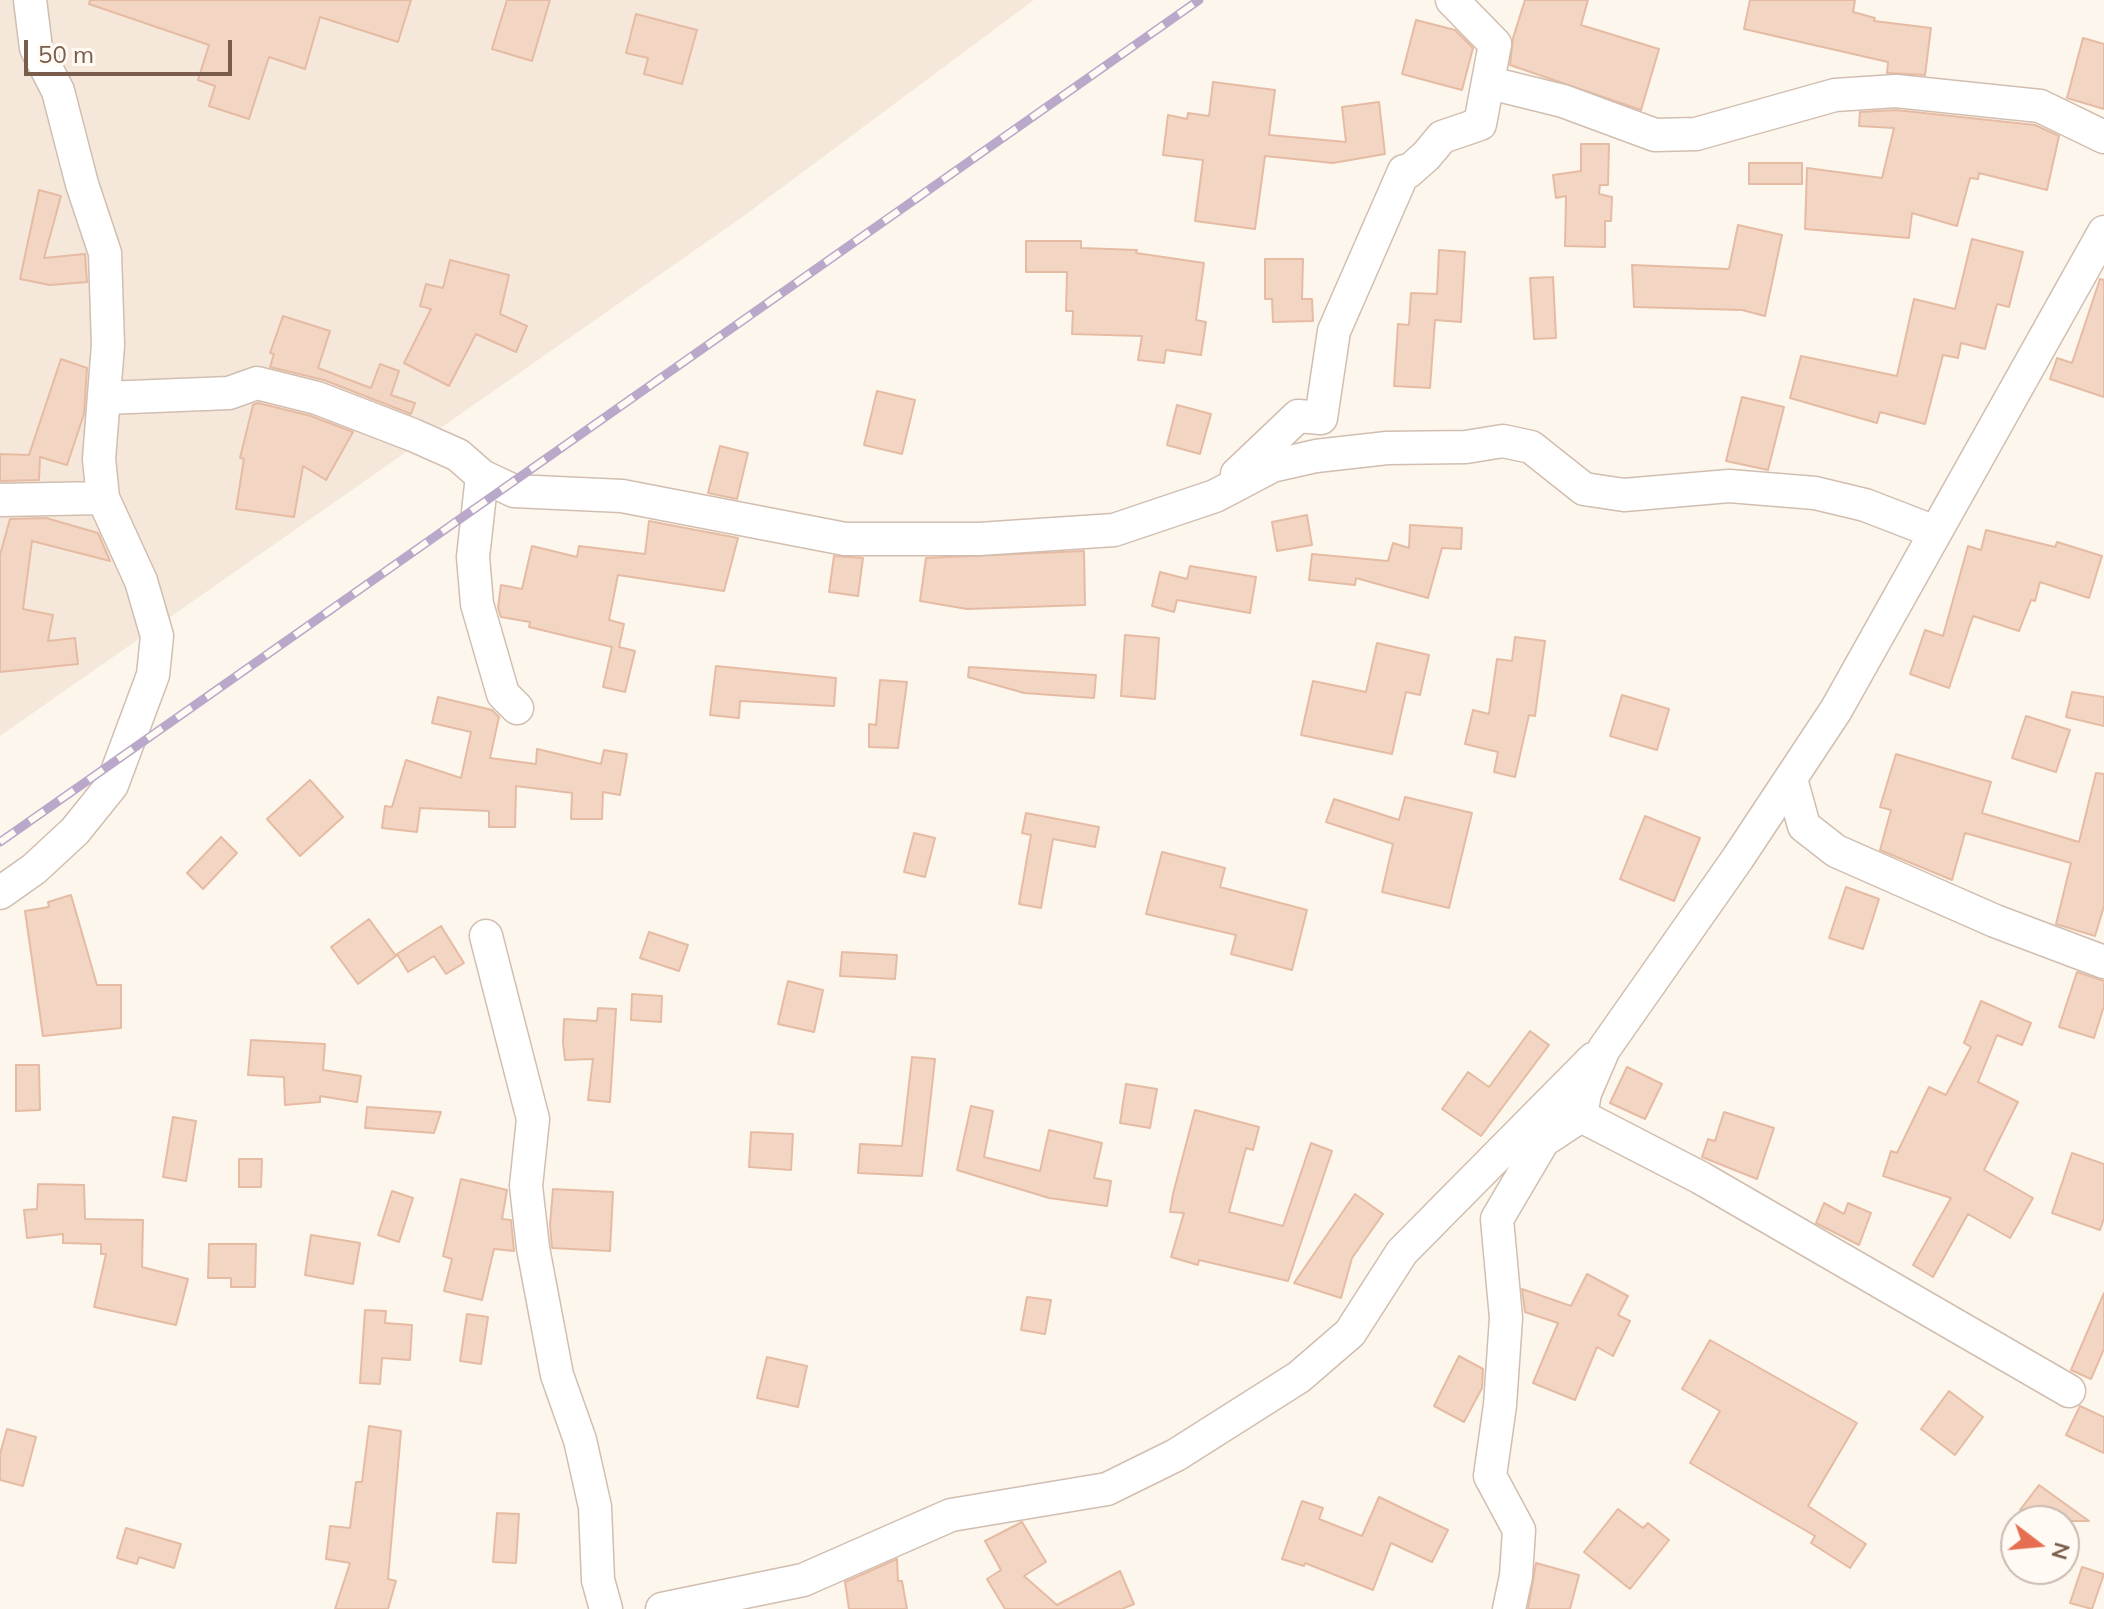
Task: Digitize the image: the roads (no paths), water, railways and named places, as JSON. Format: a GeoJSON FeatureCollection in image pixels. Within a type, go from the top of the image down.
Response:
{"type":"FeatureCollection","features":[{"type":"Feature","properties":{"kind":"street"},"geometry":{"type":"LineString","coordinates":[[0,893],[34,869],[75,831],[112,785],[153,675],[157,636],[141,581],[103,498],[99,459],[109,290],[105,253],[82,184],[58,91],[36,48],[30,0]]}},
{"type":"Feature","properties":{"kind":"street"},"geometry":{"type":"LineString","coordinates":[[1215,496],[1298,416],[1321,418],[1334,331],[1404,171],[1417,164],[1442,137],[1480,124],[1495,44],[1452,0]]}},
{"type":"Feature","properties":{"kind":"street"},"geometry":{"type":"LineString","coordinates":[[1490,83],[1563,101],[1655,135],[1696,134],[1835,95],[1896,91],[2040,106],[2104,137]]}},
{"type":"Feature","properties":{"kind":"street"},"geometry":{"type":"LineString","coordinates":[[662,1609],[803,1580],[951,1515],[1107,1489],[1176,1455],[1299,1377],[1350,1333],[1402,1252],[1604,1049],[1791,779],[1836,710],[2104,232]]}},
{"type":"Feature","properties":{"kind":"street"},"geometry":{"type":"LineString","coordinates":[[105,398],[229,393],[257,383],[317,398],[413,435],[458,455],[482,476],[514,491],[622,496],[845,539],[979,539],[1114,530],[1215,496],[1272,466],[1316,456],[1387,448],[1466,447],[1503,441],[1531,447],[1584,489],[1624,495],[1729,486],[1815,493],[1865,505],[1935,532]]}},
{"type":"Feature","properties":{"kind":"street"},"geometry":{"type":"LineString","coordinates":[[482,476],[473,557],[477,604],[503,694],[517,708]]}},
{"type":"Feature","properties":{"kind":"street"},"geometry":{"type":"LineString","coordinates":[[0,500],[103,498]]}},
{"type":"Feature","properties":{"kind":"street"},"geometry":{"type":"LineString","coordinates":[[1791,779],[1804,826],[1836,851],[1995,921],[2104,962]]}},
{"type":"Feature","properties":{"kind":"street"},"geometry":{"type":"LineString","coordinates":[[486,936],[533,1119],[526,1186],[533,1248],[557,1375],[580,1440],[595,1507],[598,1580],[606,1609]]}},
{"type":"Feature","properties":{"kind":"street"},"geometry":{"type":"LineString","coordinates":[[1509,1609],[1516,1576],[1519,1530],[1490,1476],[1500,1405],[1506,1318],[1497,1219],[1543,1141],[1581,1116],[1585,1093],[1604,1049]]}},
{"type":"Feature","properties":{"kind":"street"},"geometry":{"type":"LineString","coordinates":[[1581,1116],[1701,1178],[2069,1391]]}},
{"type":"Feature","properties":{"kind":"railway"},"geometry":{"type":"LineString","coordinates":[[0,842],[1199,0]]}}]}
